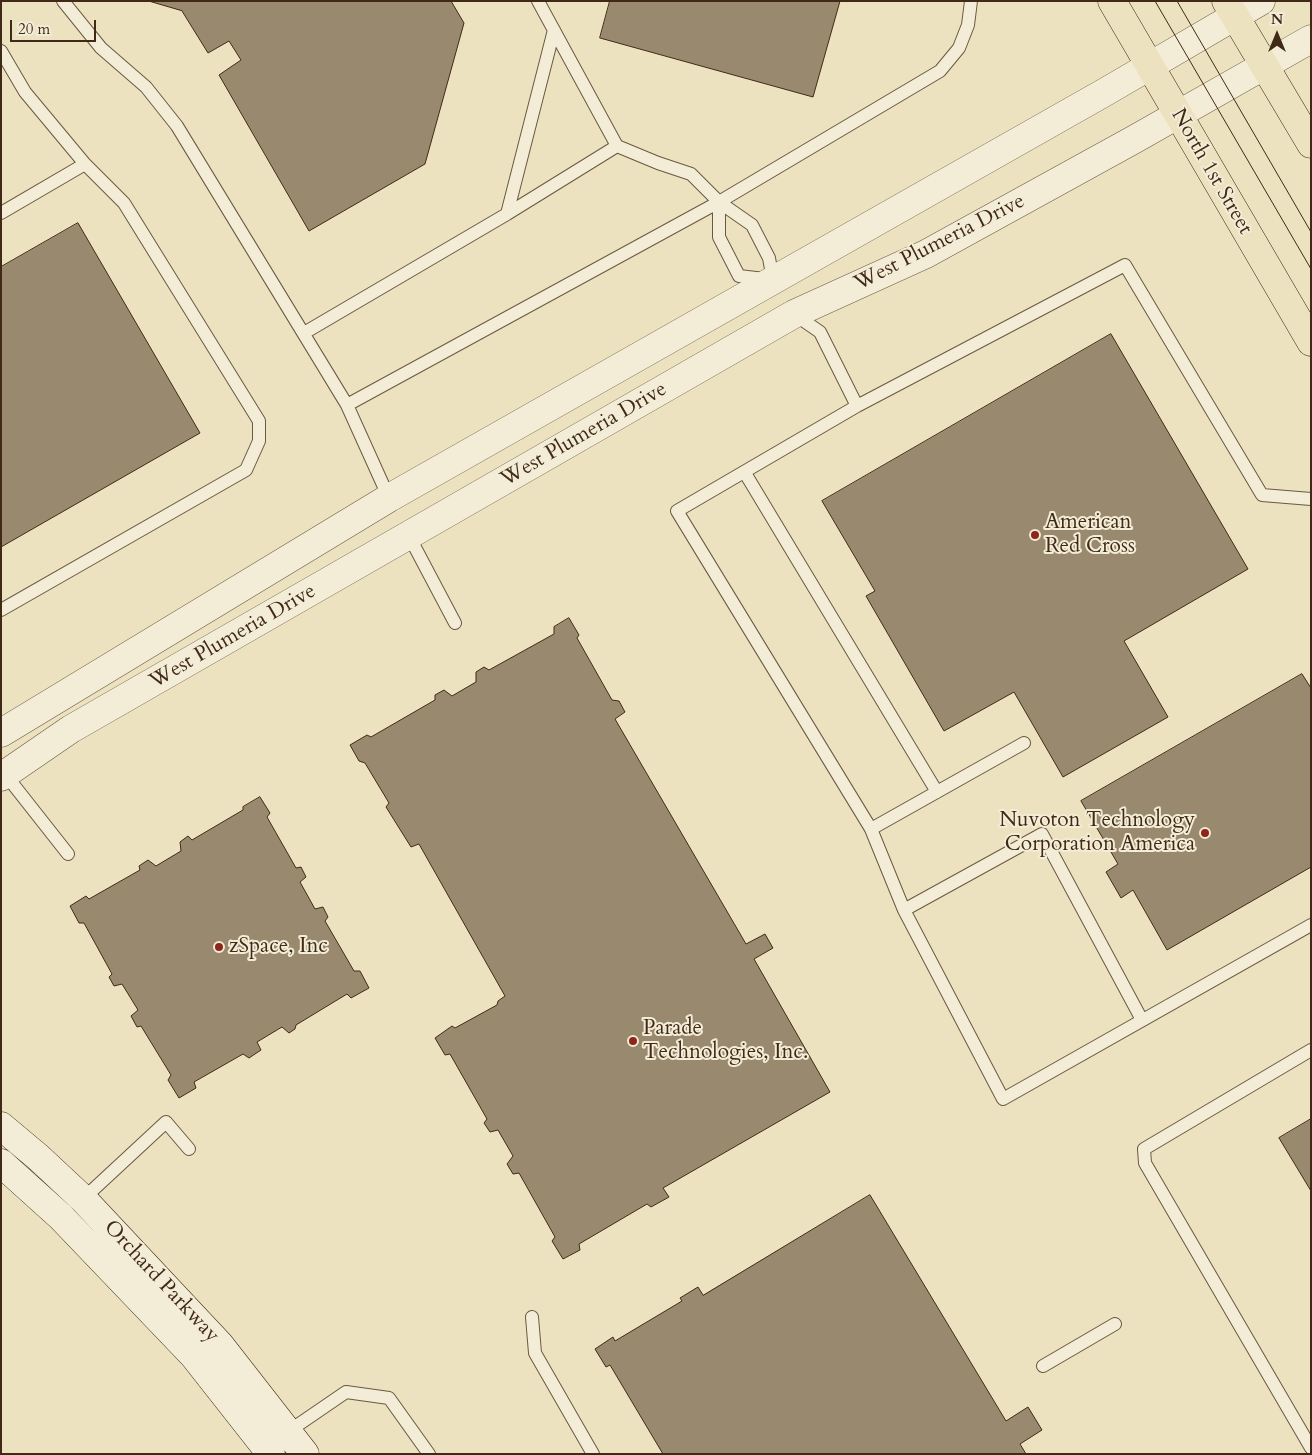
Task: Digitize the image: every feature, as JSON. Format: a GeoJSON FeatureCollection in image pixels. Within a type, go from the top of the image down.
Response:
{"type":"FeatureCollection","features":[{"type":"Feature","properties":{"kind":"main road","name":"North 1st Street"},"geometry":{"type":"LineString","coordinates":[[1112,1],[1311,342]]}},
{"type":"Feature","properties":{"kind":"main road"},"geometry":{"type":"LineString","coordinates":[[1230,9],[1311,144]]}},
{"type":"Feature","properties":{"kind":"street","name":"West Plumeria Drive"},"geometry":{"type":"LineString","coordinates":[[1,733],[389,498],[1149,66],[1230,9],[1261,1]]}},
{"type":"Feature","properties":{"kind":"street","name":"West Plumeria Drive"},"geometry":{"type":"LineString","coordinates":[[2,774],[71,729],[794,314],[926,254],[1178,115],[1311,39]]}},
{"type":"Feature","properties":{"kind":"street"},"geometry":{"type":"LineString","coordinates":[[773,280],[794,314]]}},
{"type":"Feature","properties":{"kind":"street"},"geometry":{"type":"LineString","coordinates":[[389,498],[409,536]]}},
{"type":"Feature","properties":{"kind":"street","name":"Orchard Parkway"},"geometry":{"type":"LineString","coordinates":[[1,1126],[83,1199],[220,1345],[289,1431],[305,1454]]}},
{"type":"Feature","properties":{"kind":"street","name":"Orchard Parkway"},"geometry":{"type":"LineString","coordinates":[[1,1163],[61,1216],[194,1356],[265,1452]]}},
{"type":"Feature","properties":{"kind":"street"},"geometry":{"type":"LineString","coordinates":[[61,1216],[83,1199]]}},
{"type":"Feature","properties":{"kind":"street"},"geometry":{"type":"LineString","coordinates":[[265,1452],[289,1431]]}},
{"type":"Feature","properties":{"kind":"lane"},"geometry":{"type":"LineString","coordinates":[[63,1],[101,48],[146,87],[177,126],[347,405],[389,498]]}},
{"type":"Feature","properties":{"kind":"lane"},"geometry":{"type":"LineString","coordinates":[[538,1],[617,146],[691,174],[719,202],[752,225],[769,258],[773,280],[739,276],[719,238],[719,202]]}},
{"type":"Feature","properties":{"kind":"lane"},"geometry":{"type":"LineString","coordinates":[[347,405],[719,202],[940,71],[959,48],[968,24],[971,1]]}},
{"type":"Feature","properties":{"kind":"lane"},"geometry":{"type":"LineString","coordinates":[[507,214],[554,30]]}},
{"type":"Feature","properties":{"kind":"lane"},"geometry":{"type":"LineString","coordinates":[[1,51],[24,92],[85,164],[124,203],[259,421],[259,441],[246,470],[1,610]]}},
{"type":"Feature","properties":{"kind":"lane"},"geometry":{"type":"LineString","coordinates":[[304,333],[507,214],[617,146]]}},
{"type":"Feature","properties":{"kind":"lane"},"geometry":{"type":"LineString","coordinates":[[1,213],[85,164]]}},
{"type":"Feature","properties":{"kind":"lane"},"geometry":{"type":"LineString","coordinates":[[1311,499],[1262,495],[1125,265],[857,406],[677,511],[871,829],[904,910],[1003,1099],[1311,925]]}},
{"type":"Feature","properties":{"kind":"lane"},"geometry":{"type":"LineString","coordinates":[[794,314],[820,332],[857,406]]}},
{"type":"Feature","properties":{"kind":"lane"},"geometry":{"type":"LineString","coordinates":[[745,473],[937,792]]}},
{"type":"Feature","properties":{"kind":"lane"},"geometry":{"type":"LineString","coordinates":[[409,536],[455,623]]}},
{"type":"Feature","properties":{"kind":"lane"},"geometry":{"type":"LineString","coordinates":[[871,829],[1024,743]]}},
{"type":"Feature","properties":{"kind":"lane"},"geometry":{"type":"LineString","coordinates":[[2,774],[68,854]]}},
{"type":"Feature","properties":{"kind":"lane"},"geometry":{"type":"LineString","coordinates":[[904,910],[1042,834],[1142,1020]]}},
{"type":"Feature","properties":{"kind":"lane"},"geometry":{"type":"LineString","coordinates":[[1311,1050],[1144,1149],[1145,1163],[1311,1448]]}},
{"type":"Feature","properties":{"kind":"lane"},"geometry":{"type":"LineString","coordinates":[[83,1199],[166,1122],[189,1149]]}},
{"type":"Feature","properties":{"kind":"lane"},"geometry":{"type":"LineString","coordinates":[[532,1317],[535,1353],[593,1454]]}},
{"type":"Feature","properties":{"kind":"lane"},"geometry":{"type":"LineString","coordinates":[[1043,1366],[1115,1324]]}},
{"type":"Feature","properties":{"kind":"lane"},"geometry":{"type":"LineString","coordinates":[[289,1431],[346,1392],[389,1398],[429,1454]]}},
{"type":"Feature","properties":{"kind":"building"},"geometry":{"type":"Polygon","coordinates":[[[149,1],[451,1],[464,23],[425,164],[309,231],[219,75],[241,60],[229,41],[208,53],[182,11],[149,1]]]}},
{"type":"Feature","properties":{"kind":"building"},"geometry":{"type":"Polygon","coordinates":[[[610,1],[840,1],[813,97],[600,38],[610,1]]]}},
{"type":"Feature","properties":{"kind":"building"},"geometry":{"type":"Polygon","coordinates":[[[78,223],[200,433],[1,547],[1,267],[78,223]]]}},
{"type":"Feature","properties":{"kind":"building","name":"American Red Cross"},"geometry":{"type":"Polygon","coordinates":[[[1111,334],[1248,569],[1124,641],[1168,717],[1063,777],[1014,692],[944,731],[866,596],[875,591],[822,501],[1111,334]]]}},
{"type":"Feature","properties":{"kind":"building"},"geometry":{"type":"Polygon","coordinates":[[[569,618],[579,635],[577,638],[612,700],[619,701],[625,712],[615,719],[746,944],[765,934],[773,948],[754,959],[830,1092],[663,1188],[669,1197],[651,1207],[647,1204],[579,1244],[580,1250],[563,1259],[552,1241],[555,1237],[519,1173],[513,1174],[507,1164],[513,1156],[498,1130],[490,1132],[484,1123],[487,1119],[450,1054],[445,1055],[435,1038],[452,1026],[455,1028],[497,1005],[498,1001],[505,996],[419,844],[411,847],[386,807],[389,803],[365,763],[359,761],[350,745],[367,735],[371,737],[435,700],[435,695],[444,690],[452,696],[476,682],[476,672],[484,667],[489,670],[554,634],[554,627],[569,618]]]}},
{"type":"Feature","properties":{"kind":"building","name":"Nuvoton Technology Corporation America"},"geometry":{"type":"Polygon","coordinates":[[[1302,674],[1311,688],[1311,867],[1167,950],[1133,890],[1121,898],[1106,872],[1118,864],[1081,801],[1302,674]]]}},
{"type":"Feature","properties":{"kind":"building","name":"zSpace, Inc"},"geometry":{"type":"Polygon","coordinates":[[[260,797],[270,813],[267,817],[296,868],[301,867],[306,877],[300,882],[315,909],[323,907],[328,917],[325,921],[354,971],[360,971],[369,988],[351,998],[347,994],[296,1025],[295,1029],[289,1033],[282,1027],[257,1042],[261,1050],[249,1058],[243,1054],[194,1082],[196,1088],[179,1098],[168,1080],[171,1075],[141,1026],[137,1027],[131,1016],[138,1010],[122,984],[114,986],[109,977],[112,974],[84,923],[79,923],[70,906],[86,896],[89,899],[140,870],[139,866],[148,860],[156,866],[181,851],[180,842],[188,836],[192,840],[243,810],[243,807],[260,797]]]}},
{"type":"Feature","properties":{"kind":"building"},"geometry":{"type":"Polygon","coordinates":[[[1311,1119],[1311,1191],[1279,1138],[1311,1119]]]}},
{"type":"Feature","properties":{"kind":"building"},"geometry":{"type":"Polygon","coordinates":[[[870,1195],[1006,1421],[1028,1407],[1042,1430],[1020,1444],[1026,1454],[663,1454],[610,1365],[606,1367],[595,1349],[613,1337],[615,1341],[682,1301],[680,1298],[698,1287],[703,1295],[870,1195]]]}},
{"type":"Feature","properties":{"kind":"tram line"},"geometry":{"type":"LineString","coordinates":[[1155,1],[1311,269]]}},
{"type":"Feature","properties":{"kind":"tram line"},"geometry":{"type":"LineString","coordinates":[[1177,1],[1311,232]]}},
{"type":"Feature","properties":{"kind":"place","name":"American Red Cross"},"geometry":{"type":"Point","coordinates":[1035,535]}},
{"type":"Feature","properties":{"kind":"place","name":"Nuvoton Technology Corporation America"},"geometry":{"type":"Point","coordinates":[1205,833]}},
{"type":"Feature","properties":{"kind":"place","name":"zSpace, Inc"},"geometry":{"type":"Point","coordinates":[219,947]}},
{"type":"Feature","properties":{"kind":"place","name":"Parade Technologies, Inc."},"geometry":{"type":"Point","coordinates":[633,1041]}}]}
